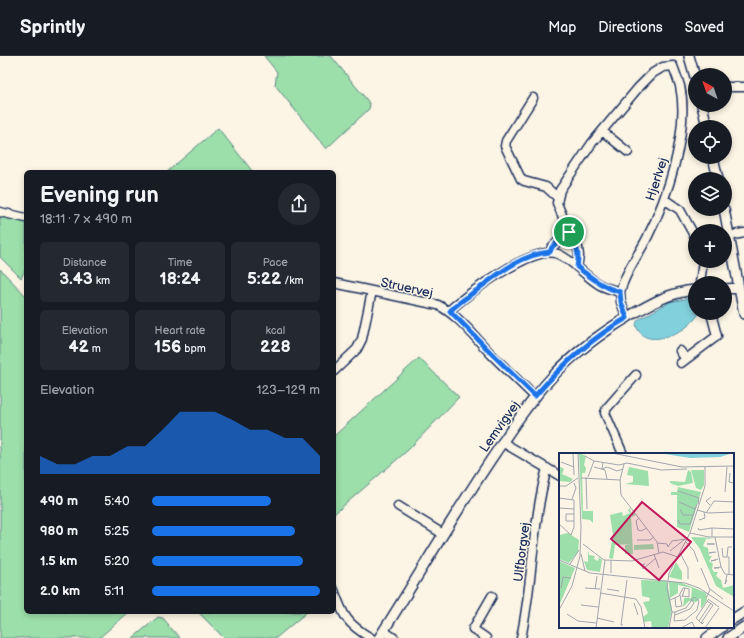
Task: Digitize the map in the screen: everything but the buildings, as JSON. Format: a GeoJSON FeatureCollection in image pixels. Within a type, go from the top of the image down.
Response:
{"type":"FeatureCollection","features":[{"type":"Feature","properties":{"kind":"street"},"geometry":{"type":"LineString","coordinates":[[689,56],[692,68]]}},
{"type":"Feature","properties":{"kind":"street","name":"Hjerlvej"},"geometry":{"type":"LineString","coordinates":[[602,131],[638,88],[653,73],[663,67],[673,66],[680,86],[682,120],[676,159],[664,199],[649,236],[627,272],[622,282],[620,292]]}},
{"type":"Feature","properties":{"kind":"street"},"geometry":{"type":"LineString","coordinates":[[732,87],[744,87]]}},
{"type":"Feature","properties":{"kind":"street"},"geometry":{"type":"LineString","coordinates":[[533,98],[506,141],[505,146],[521,179],[546,187],[557,197]]}},
{"type":"Feature","properties":{"kind":"street"},"geometry":{"type":"LineString","coordinates":[[577,267],[579,256],[578,248],[569,232],[558,206],[557,197],[560,190],[602,131],[628,152]]}},
{"type":"Feature","properties":{"kind":"street"},"geometry":{"type":"LineString","coordinates":[[664,199],[680,210],[688,225]]}},
{"type":"Feature","properties":{"kind":"street"},"geometry":{"type":"LineString","coordinates":[[0,212],[24,218]]}},
{"type":"Feature","properties":{"kind":"street"},"geometry":{"type":"LineString","coordinates":[[550,252],[552,247],[569,232]]}},
{"type":"Feature","properties":{"kind":"street"},"geometry":{"type":"LineString","coordinates":[[732,235],[744,233]]}},
{"type":"Feature","properties":{"kind":"street"},"geometry":{"type":"LineString","coordinates":[[450,311],[501,272],[520,261],[542,253],[550,252],[557,254],[577,267],[599,284],[608,289],[620,292],[621,302],[627,318]]}},
{"type":"Feature","properties":{"kind":"street"},"geometry":{"type":"LineString","coordinates":[[732,252],[744,314]]}},
{"type":"Feature","properties":{"kind":"street","name":"Struervej"},"geometry":{"type":"LineString","coordinates":[[336,283],[438,305],[450,311],[535,396]]}},
{"type":"Feature","properties":{"kind":"street"},"geometry":{"type":"LineString","coordinates":[[732,288],[739,288]]}},
{"type":"Feature","properties":{"kind":"street","name":"Lemvigvej"},"geometry":{"type":"LineString","coordinates":[[394,638],[382,634],[443,534],[502,442],[535,396],[553,375],[605,330],[656,300],[688,291]]}},
{"type":"Feature","properties":{"kind":"street"},"geometry":{"type":"LineString","coordinates":[[336,369],[358,349],[362,338],[372,292]]}},
{"type":"Feature","properties":{"kind":"street"},"geometry":{"type":"LineString","coordinates":[[680,351],[684,361],[717,336],[713,320]]}},
{"type":"Feature","properties":{"kind":"street"},"geometry":{"type":"LineString","coordinates":[[623,453],[605,414],[607,408],[636,374]]}},
{"type":"Feature","properties":{"kind":"street"},"geometry":{"type":"LineString","coordinates":[[502,442],[559,475]]}},
{"type":"Feature","properties":{"kind":"street","name":"Ulfborgvej"},"geometry":{"type":"LineString","coordinates":[[520,638],[526,613],[540,494],[547,468]]}},
{"type":"Feature","properties":{"kind":"street"},"geometry":{"type":"LineString","coordinates":[[398,506],[443,534]]}},
{"type":"Feature","properties":{"kind":"street"},"geometry":{"type":"LineString","coordinates":[[336,596],[342,612],[348,621],[371,638]]}},
{"type":"Feature","properties":{"kind":"street"},"geometry":{"type":"LineString","coordinates":[[486,638],[473,629],[492,596]]}},
{"type":"Feature","properties":{"kind":"street"},"geometry":{"type":"LineString","coordinates":[[734,619],[744,612]]}},
{"type":"Feature","properties":{"kind":"street"},"geometry":{"type":"LineString","coordinates":[[728,638],[744,627]]}},
{"type":"Feature","properties":{"kind":"street"},"geometry":{"type":"LineString","coordinates":[[707,638],[721,628]]}},
{"type":"Feature","properties":{"kind":"green space"},"geometry":{"type":"Polygon","coordinates":[[[264,56],[331,56],[367,100],[370,105],[369,109],[326,149],[275,85],[277,72],[264,56]]]}},
{"type":"Feature","properties":{"kind":"green space"},"geometry":{"type":"Polygon","coordinates":[[[218,128],[251,170],[169,170],[218,128]]]}},
{"type":"Feature","properties":{"kind":"green space"},"geometry":{"type":"Polygon","coordinates":[[[0,216],[24,222],[24,272],[21,278],[0,257],[0,216]]]}},
{"type":"Feature","properties":{"kind":"green space"},"geometry":{"type":"Polygon","coordinates":[[[0,269],[24,294],[24,614],[127,614],[99,638],[0,638],[0,269]]]}},
{"type":"Feature","properties":{"kind":"green space"},"geometry":{"type":"Polygon","coordinates":[[[419,358],[459,397],[408,450],[336,512],[336,434],[419,358]]]}},
{"type":"Feature","properties":{"kind":"green space"},"geometry":{"type":"Polygon","coordinates":[[[200,614],[305,614],[276,638],[224,638],[200,614]]]}},
{"type":"Feature","properties":{"kind":"green space"},"geometry":{"type":"Polygon","coordinates":[[[158,617],[163,618],[169,625],[168,627],[171,628],[180,638],[133,638],[158,617]]]}},
{"type":"Feature","properties":{"kind":"water"},"geometry":{"type":"Polygon","coordinates":[[[688,298],[688,320],[694,320],[681,331],[662,338],[649,338],[643,335],[637,328],[636,324],[638,320],[670,302],[688,298]]]}},
{"type":"Feature","properties":{"kind":"route"},"geometry":{"type":"LineString","coordinates":[[569,232],[578,248],[579,256],[577,267],[599,284],[608,289],[620,292],[621,302],[627,318],[605,330],[553,375],[535,396],[450,311],[501,272],[520,261],[542,253],[550,252],[552,247],[569,232]]}}]}
